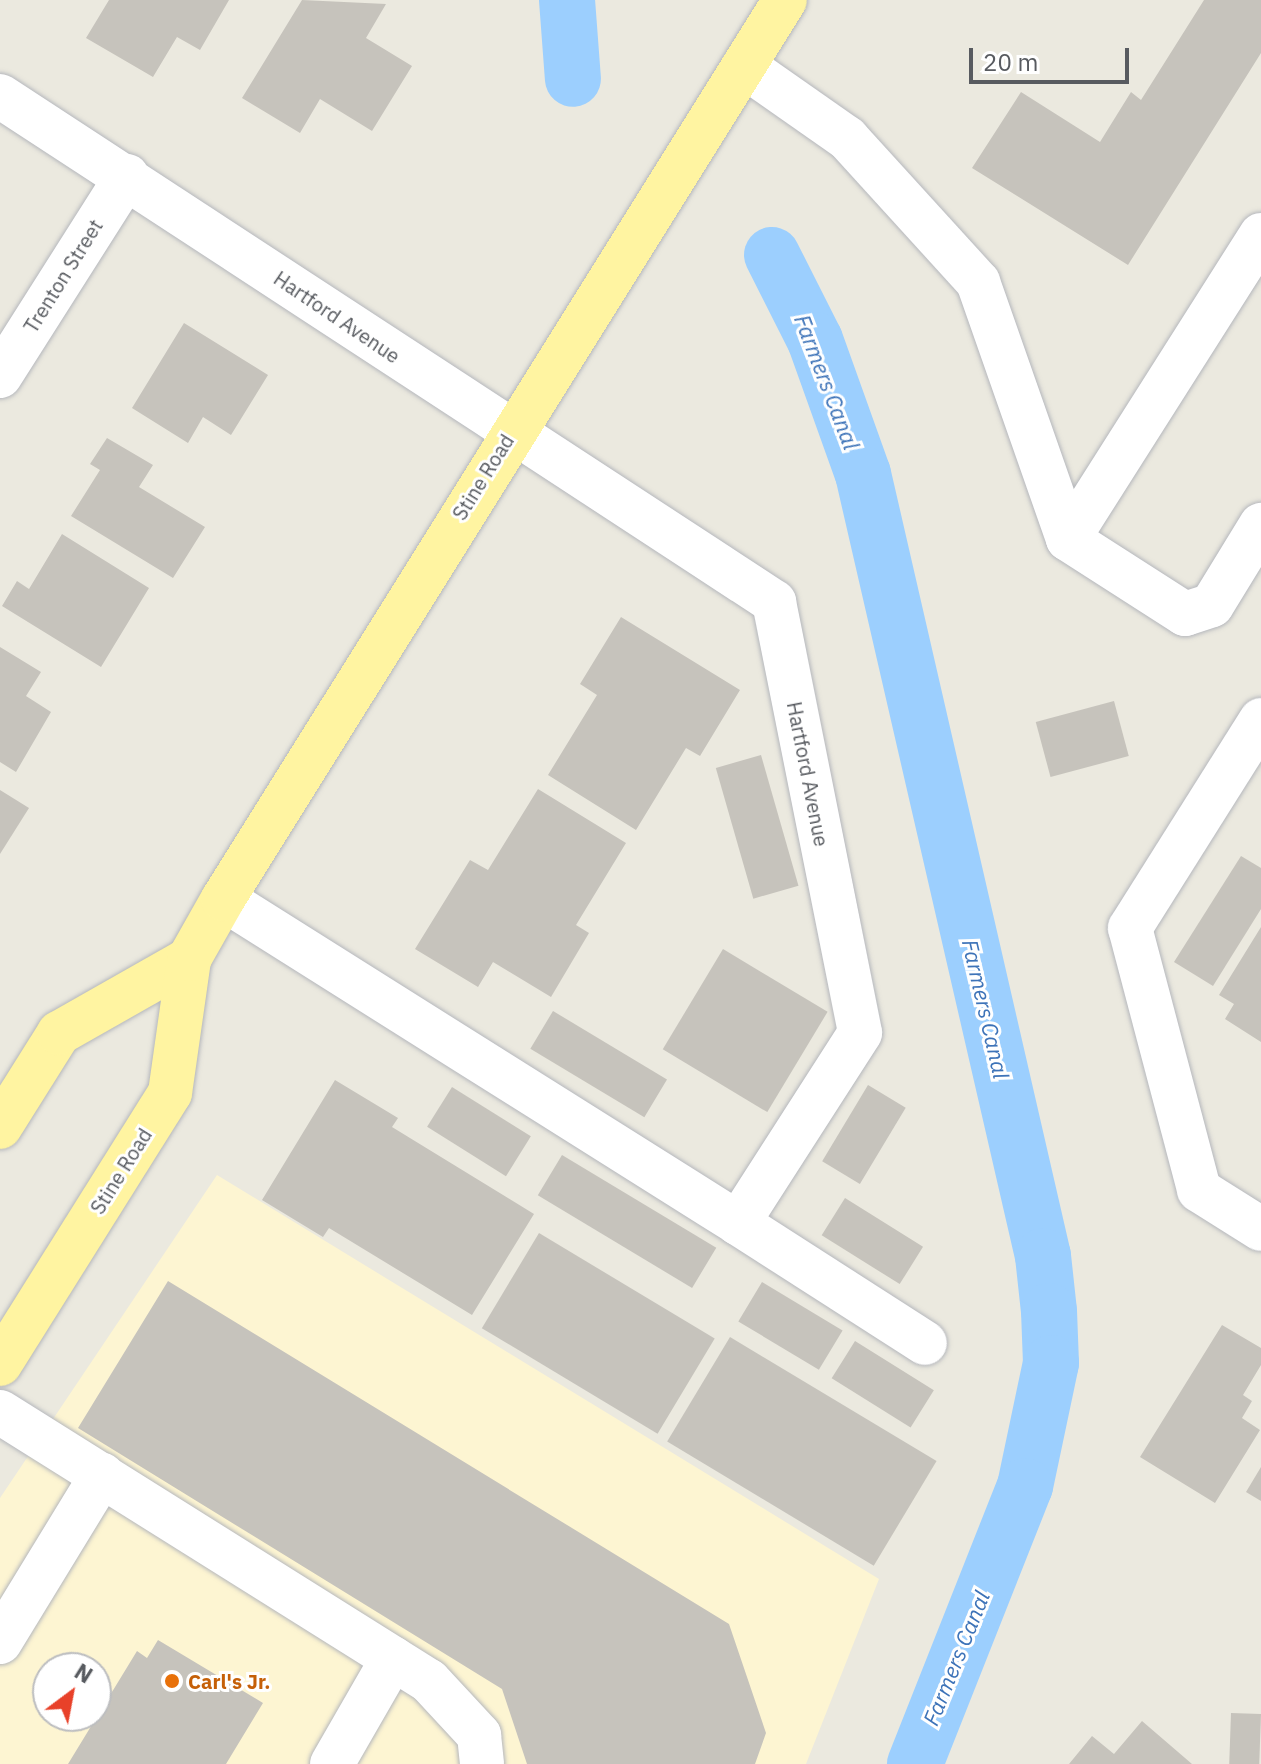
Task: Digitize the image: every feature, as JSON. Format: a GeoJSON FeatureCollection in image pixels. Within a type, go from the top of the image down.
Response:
{"type":"FeatureCollection","features":[{"type":"Feature","properties":{"kind":"main road","name":"Stine Road"},"geometry":{"type":"LineString","coordinates":[[0,1364],[170,1093],[189,959],[223,899],[511,433],[785,0]]}},
{"type":"Feature","properties":{"kind":"main road"},"geometry":{"type":"LineString","coordinates":[[0,1127],[59,1033],[189,959]]}},
{"type":"Feature","properties":{"kind":"street"},"geometry":{"type":"LineString","coordinates":[[744,66],[847,138],[978,282],[1068,539],[1185,614],[1212,605],[1261,525]]}},
{"type":"Feature","properties":{"kind":"street","name":"Hartford Avenue"},"geometry":{"type":"LineString","coordinates":[[0,96],[127,176],[511,433],[774,602],[860,1033],[738,1223]]}},
{"type":"Feature","properties":{"kind":"street","name":"Trenton Street"},"geometry":{"type":"LineString","coordinates":[[0,376],[127,176]]}},
{"type":"Feature","properties":{"kind":"street"},"geometry":{"type":"LineString","coordinates":[[1068,539],[1261,235]]}},
{"type":"Feature","properties":{"kind":"street"},"geometry":{"type":"LineString","coordinates":[[1261,720],[1130,928],[1199,1190],[1261,1229]]}},
{"type":"Feature","properties":{"kind":"street"},"geometry":{"type":"LineString","coordinates":[[223,899],[925,1343]]}},
{"type":"Feature","properties":{"kind":"street"},"geometry":{"type":"LineString","coordinates":[[0,1412],[429,1681],[479,1735],[482,1764]]}},
{"type":"Feature","properties":{"kind":"street"},"geometry":{"type":"LineString","coordinates":[[0,1642],[102,1475]]}},
{"type":"Feature","properties":{"kind":"street"},"geometry":{"type":"LineString","coordinates":[[332,1764],[393,1658]]}},
{"type":"Feature","properties":{"kind":"shaded area"},"geometry":{"type":"Polygon","coordinates":[[[217,1175],[879,1579],[806,1764],[0,1764],[0,1498],[217,1175]]]}},
{"type":"Feature","properties":{"kind":"building"},"geometry":{"type":"Polygon","coordinates":[[[109,0],[229,0],[200,50],[177,37],[153,77],[86,38],[109,0]]]}},
{"type":"Feature","properties":{"kind":"building"},"geometry":{"type":"Polygon","coordinates":[[[302,0],[386,4],[366,38],[412,66],[372,131],[320,99],[300,133],[242,98],[302,0]]]}},
{"type":"Feature","properties":{"kind":"building"},"geometry":{"type":"Polygon","coordinates":[[[1204,0],[1261,0],[1261,53],[1128,265],[972,168],[1021,92],[1100,142],[1131,92],[1141,100],[1204,0]]]}},
{"type":"Feature","properties":{"kind":"building"},"geometry":{"type":"Polygon","coordinates":[[[184,323],[268,375],[231,435],[203,417],[188,443],[132,408],[184,323]]]}},
{"type":"Feature","properties":{"kind":"building"},"geometry":{"type":"Polygon","coordinates":[[[107,438],[153,465],[139,487],[205,527],[173,578],[71,516],[100,470],[90,464],[107,438]]]}},
{"type":"Feature","properties":{"kind":"building"},"geometry":{"type":"Polygon","coordinates":[[[62,534],[149,588],[101,667],[2,606],[17,581],[29,589],[62,534]]]}},
{"type":"Feature","properties":{"kind":"building"},"geometry":{"type":"Polygon","coordinates":[[[621,617],[740,690],[700,756],[686,748],[636,830],[548,775],[597,695],[580,684],[621,617]]]}},
{"type":"Feature","properties":{"kind":"building"},"geometry":{"type":"Polygon","coordinates":[[[0,647],[41,672],[26,696],[51,712],[16,772],[0,762],[0,647]]]}},
{"type":"Feature","properties":{"kind":"building"},"geometry":{"type":"Polygon","coordinates":[[[1114,701],[1129,756],[1051,777],[1036,722],[1114,701]]]}},
{"type":"Feature","properties":{"kind":"building"},"geometry":{"type":"Polygon","coordinates":[[[761,755],[798,886],[753,899],[716,768],[761,755]]]}},
{"type":"Feature","properties":{"kind":"building"},"geometry":{"type":"Polygon","coordinates":[[[538,789],[626,843],[576,925],[589,933],[551,997],[493,962],[478,987],[415,949],[470,860],[488,870],[538,789]]]}},
{"type":"Feature","properties":{"kind":"building"},"geometry":{"type":"Polygon","coordinates":[[[0,790],[29,808],[0,854],[0,790]]]}},
{"type":"Feature","properties":{"kind":"building"},"geometry":{"type":"Polygon","coordinates":[[[1241,856],[1261,868],[1261,909],[1213,986],[1174,962],[1241,856]]]}},
{"type":"Feature","properties":{"kind":"building"},"geometry":{"type":"Polygon","coordinates":[[[1261,927],[1261,1042],[1225,1019],[1234,1004],[1219,995],[1261,927]]]}},
{"type":"Feature","properties":{"kind":"building"},"geometry":{"type":"Polygon","coordinates":[[[723,949],[828,1012],[767,1112],[663,1049],[723,949]]]}},
{"type":"Feature","properties":{"kind":"building"},"geometry":{"type":"Polygon","coordinates":[[[553,1011],[667,1080],[644,1117],[530,1049],[553,1011]]]}},
{"type":"Feature","properties":{"kind":"building"},"geometry":{"type":"Polygon","coordinates":[[[335,1080],[398,1118],[392,1127],[534,1214],[472,1315],[329,1228],[323,1237],[262,1200],[335,1080]]]}},
{"type":"Feature","properties":{"kind":"building"},"geometry":{"type":"Polygon","coordinates":[[[868,1085],[906,1108],[860,1184],[822,1161],[868,1085]]]}},
{"type":"Feature","properties":{"kind":"building"},"geometry":{"type":"Polygon","coordinates":[[[452,1087],[531,1136],[506,1176],[427,1127],[452,1087]]]}},
{"type":"Feature","properties":{"kind":"building"},"geometry":{"type":"Polygon","coordinates":[[[562,1155],[716,1248],[692,1288],[538,1195],[562,1155]]]}},
{"type":"Feature","properties":{"kind":"building"},"geometry":{"type":"Polygon","coordinates":[[[845,1198],[923,1247],[900,1284],[822,1235],[845,1198]]]}},
{"type":"Feature","properties":{"kind":"building"},"geometry":{"type":"Polygon","coordinates":[[[539,1233],[715,1339],[658,1434],[482,1328],[539,1233]]]}},
{"type":"Feature","properties":{"kind":"building"},"geometry":{"type":"Polygon","coordinates":[[[168,1281],[729,1624],[766,1733],[755,1764],[527,1764],[502,1689],[78,1428],[168,1281]]]}},
{"type":"Feature","properties":{"kind":"building"},"geometry":{"type":"Polygon","coordinates":[[[762,1282],[843,1330],[819,1370],[738,1321],[762,1282]]]}},
{"type":"Feature","properties":{"kind":"building"},"geometry":{"type":"Polygon","coordinates":[[[1222,1325],[1261,1348],[1261,1365],[1243,1395],[1252,1401],[1242,1418],[1260,1430],[1215,1503],[1140,1457],[1222,1325]]]}},
{"type":"Feature","properties":{"kind":"building"},"geometry":{"type":"Polygon","coordinates":[[[730,1337],[937,1461],[874,1566],[667,1442],[730,1337]]]}},
{"type":"Feature","properties":{"kind":"building"},"geometry":{"type":"Polygon","coordinates":[[[855,1341],[934,1390],[911,1428],[832,1378],[855,1341]]]}},
{"type":"Feature","properties":{"kind":"building"},"geometry":{"type":"Polygon","coordinates":[[[1261,1467],[1261,1501],[1246,1492],[1261,1467]]]}},
{"type":"Feature","properties":{"kind":"building","name":"Carl's Jr."},"geometry":{"type":"Polygon","coordinates":[[[158,1640],[263,1703],[226,1764],[68,1764],[88,1732],[112,1732],[112,1692],[137,1651],[147,1658],[158,1640]]]}},
{"type":"Feature","properties":{"kind":"building"},"geometry":{"type":"Polygon","coordinates":[[[1231,1713],[1261,1714],[1259,1764],[1229,1764],[1231,1713]]]}},
{"type":"Feature","properties":{"kind":"building"},"geometry":{"type":"Polygon","coordinates":[[[1142,1721],[1192,1764],[1069,1764],[1092,1736],[1114,1754],[1142,1721]]]}},
{"type":"Feature","properties":{"kind":"waterway","name":"Farmers Canal"},"geometry":{"type":"LineString","coordinates":[[567,0],[573,79]]}},
{"type":"Feature","properties":{"kind":"waterway","name":"Farmers Canal"},"geometry":{"type":"LineString","coordinates":[[772,255],[815,340],[863,474],[1043,1256],[1049,1311],[1051,1363],[1025,1486],[915,1764]]}},
{"type":"Feature","properties":{"kind":"place","name":"Carl's Jr."},"geometry":{"type":"Point","coordinates":[172,1681]}}]}
